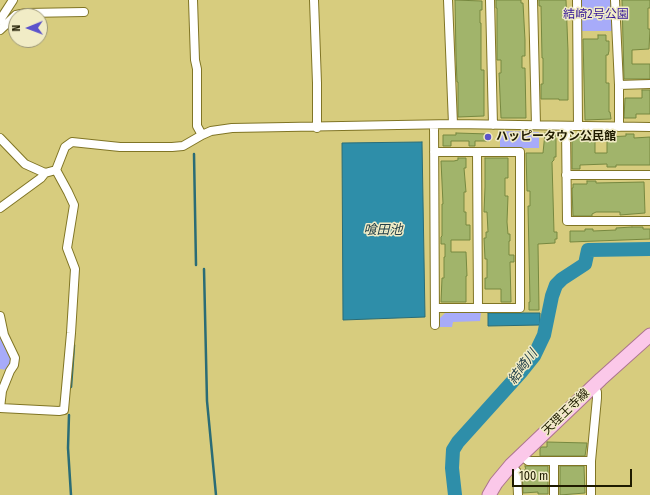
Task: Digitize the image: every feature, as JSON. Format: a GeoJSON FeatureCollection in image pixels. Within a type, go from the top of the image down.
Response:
{"type":"FeatureCollection","features":[{"type":"Feature","properties":{"kind":"main road","name":"天理王寺線"},"geometry":{"type":"LineString","coordinates":[[489,495],[496,483],[521,455],[592,387],[650,335]]}},
{"type":"Feature","properties":{"kind":"street"},"geometry":{"type":"LineString","coordinates":[[0,20],[13,0]]}},
{"type":"Feature","properties":{"kind":"street"},"geometry":{"type":"LineString","coordinates":[[193,0],[195,60],[197,69],[198,126],[202,135]]}},
{"type":"Feature","properties":{"kind":"street"},"geometry":{"type":"LineString","coordinates":[[314,0],[317,67],[317,128]]}},
{"type":"Feature","properties":{"kind":"street"},"geometry":{"type":"LineString","coordinates":[[448,0],[453,124]]}},
{"type":"Feature","properties":{"kind":"street"},"geometry":{"type":"LineString","coordinates":[[490,0],[494,125]]}},
{"type":"Feature","properties":{"kind":"street"},"geometry":{"type":"LineString","coordinates":[[532,0],[536,125]]}},
{"type":"Feature","properties":{"kind":"street"},"geometry":{"type":"LineString","coordinates":[[577,0],[578,126]]}},
{"type":"Feature","properties":{"kind":"street"},"geometry":{"type":"LineString","coordinates":[[615,0],[619,85],[619,127]]}},
{"type":"Feature","properties":{"kind":"street"},"geometry":{"type":"LineString","coordinates":[[0,30],[16,16],[26,13],[84,12]]}},
{"type":"Feature","properties":{"kind":"street"},"geometry":{"type":"LineString","coordinates":[[619,85],[650,84]]}},
{"type":"Feature","properties":{"kind":"street"},"geometry":{"type":"LineString","coordinates":[[0,316],[4,335],[15,358],[14,366],[10,371],[2,391],[0,408],[64,410],[75,269],[67,248],[74,205],[56,170],[65,147],[72,142],[120,147],[172,147],[183,146],[211,131],[232,128],[317,128],[453,124],[650,127]]}},
{"type":"Feature","properties":{"kind":"street"},"geometry":{"type":"LineString","coordinates":[[434,125],[436,325]]}},
{"type":"Feature","properties":{"kind":"street"},"geometry":{"type":"LineString","coordinates":[[566,126],[567,221],[650,221]]}},
{"type":"Feature","properties":{"kind":"street"},"geometry":{"type":"LineString","coordinates":[[0,138],[25,164],[45,173]]}},
{"type":"Feature","properties":{"kind":"street"},"geometry":{"type":"LineString","coordinates":[[434,152],[520,152],[520,308],[436,308]]}},
{"type":"Feature","properties":{"kind":"street"},"geometry":{"type":"LineString","coordinates":[[477,152],[478,308]]}},
{"type":"Feature","properties":{"kind":"street"},"geometry":{"type":"LineString","coordinates":[[0,208],[41,178],[45,173],[56,170]]}},
{"type":"Feature","properties":{"kind":"street"},"geometry":{"type":"LineString","coordinates":[[566,175],[650,175]]}},
{"type":"Feature","properties":{"kind":"street"},"geometry":{"type":"LineString","coordinates":[[590,495],[590,461],[597,398],[597,392],[592,387]]}},
{"type":"Feature","properties":{"kind":"street"},"geometry":{"type":"LineString","coordinates":[[521,455],[528,461],[590,461]]}},
{"type":"Feature","properties":{"kind":"street"},"geometry":{"type":"LineString","coordinates":[[554,461],[554,495]]}},
{"type":"Feature","properties":{"kind":"street"},"geometry":{"type":"LineString","coordinates":[[511,465],[517,472],[518,495]]}},
{"type":"Feature","properties":{"kind":"green space","name":"結崎2号公園"},"geometry":{"type":"Polygon","coordinates":[[[579,0],[612,0],[612,31],[580,31],[579,0]]]}},
{"type":"Feature","properties":{"kind":"green space"},"geometry":{"type":"Polygon","coordinates":[[[500,131],[539,132],[539,148],[500,148],[500,131]]]}},
{"type":"Feature","properties":{"kind":"green space"},"geometry":{"type":"Polygon","coordinates":[[[481,312],[480,321],[453,322],[452,327],[439,327],[439,319],[445,313],[481,312]]]}},
{"type":"Feature","properties":{"kind":"green space"},"geometry":{"type":"Polygon","coordinates":[[[0,331],[12,360],[8,370],[0,369],[0,331]]]}},
{"type":"Feature","properties":{"kind":"water","name":"喰田池"},"geometry":{"type":"Polygon","coordinates":[[[422,142],[425,317],[343,320],[342,143],[422,142]]]}},
{"type":"Feature","properties":{"kind":"water"},"geometry":{"type":"Polygon","coordinates":[[[488,313],[540,313],[540,325],[488,326],[488,313]]]}},
{"type":"Feature","properties":{"kind":"building"},"geometry":{"type":"Polygon","coordinates":[[[455,0],[482,1],[480,23],[481,70],[484,70],[484,116],[458,117],[455,0]]]}},
{"type":"Feature","properties":{"kind":"building"},"geometry":{"type":"Polygon","coordinates":[[[496,0],[521,0],[521,3],[523,3],[525,56],[522,56],[522,68],[525,68],[526,118],[501,118],[499,73],[501,73],[501,60],[497,60],[496,0]]]}},
{"type":"Feature","properties":{"kind":"building"},"geometry":{"type":"Polygon","coordinates":[[[539,0],[566,0],[568,100],[541,99],[541,84],[543,84],[543,58],[541,6],[539,6],[539,0]]]}},
{"type":"Feature","properties":{"kind":"building"},"geometry":{"type":"Polygon","coordinates":[[[622,0],[650,0],[650,8],[648,8],[648,29],[650,29],[649,49],[632,50],[632,64],[650,64],[650,79],[624,79],[622,0]]]}},
{"type":"Feature","properties":{"kind":"building"},"geometry":{"type":"Polygon","coordinates":[[[598,35],[606,35],[606,41],[609,41],[609,51],[608,55],[606,55],[606,83],[609,83],[609,112],[611,119],[585,120],[583,39],[598,39],[598,35]]]}},
{"type":"Feature","properties":{"kind":"building"},"geometry":{"type":"Polygon","coordinates":[[[642,90],[650,90],[650,114],[636,114],[636,118],[624,118],[625,98],[642,98],[642,90]]]}},
{"type":"Feature","properties":{"kind":"building"},"geometry":{"type":"Polygon","coordinates":[[[456,133],[489,134],[489,141],[475,141],[475,146],[469,146],[469,141],[451,141],[451,146],[443,146],[443,135],[456,135],[456,133]]]}},
{"type":"Feature","properties":{"kind":"building"},"geometry":{"type":"Polygon","coordinates":[[[545,133],[556,133],[556,157],[554,157],[552,162],[554,232],[557,232],[557,239],[555,239],[555,243],[538,244],[539,310],[529,310],[528,206],[530,206],[530,191],[527,191],[526,153],[543,153],[545,133]]]}},
{"type":"Feature","properties":{"kind":"building"},"geometry":{"type":"Polygon","coordinates":[[[626,134],[634,134],[634,138],[650,137],[650,165],[616,165],[616,167],[607,167],[607,164],[580,165],[580,169],[572,169],[572,135],[578,135],[578,137],[595,136],[595,153],[607,153],[607,137],[626,136],[626,134]]]}},
{"type":"Feature","properties":{"kind":"building"},"geometry":{"type":"Polygon","coordinates":[[[458,158],[466,158],[466,168],[464,168],[466,192],[464,192],[464,212],[466,212],[466,225],[470,225],[470,240],[451,240],[451,252],[466,252],[466,302],[441,302],[442,278],[444,278],[445,244],[441,244],[443,204],[441,161],[454,161],[458,160],[458,158]]]}},
{"type":"Feature","properties":{"kind":"building"},"geometry":{"type":"Polygon","coordinates":[[[485,158],[508,158],[508,178],[505,178],[505,196],[508,196],[507,222],[508,234],[510,234],[509,255],[514,255],[514,262],[510,262],[511,302],[501,302],[501,289],[485,289],[485,278],[487,278],[487,259],[485,259],[484,238],[486,238],[486,232],[488,232],[487,212],[484,212],[485,158]]]}},
{"type":"Feature","properties":{"kind":"building"},"geometry":{"type":"Polygon","coordinates":[[[587,181],[596,181],[596,183],[644,182],[645,213],[620,215],[620,212],[596,212],[592,214],[592,216],[573,216],[573,184],[587,184],[587,181]]]}},
{"type":"Feature","properties":{"kind":"building"},"geometry":{"type":"Polygon","coordinates":[[[643,227],[643,229],[650,229],[650,239],[570,242],[570,231],[585,231],[585,229],[593,229],[593,231],[616,230],[616,228],[643,227]]]}},
{"type":"Feature","properties":{"kind":"building"},"geometry":{"type":"Polygon","coordinates":[[[547,442],[587,443],[585,456],[540,456],[541,447],[547,447],[547,442]]]}},
{"type":"Feature","properties":{"kind":"building"},"geometry":{"type":"Polygon","coordinates":[[[525,466],[548,466],[548,494],[538,494],[538,492],[523,493],[522,470],[526,470],[525,466]]]}},
{"type":"Feature","properties":{"kind":"building"},"geometry":{"type":"Polygon","coordinates":[[[560,466],[584,466],[585,493],[560,495],[560,466]]]}},
{"type":"Feature","properties":{"kind":"waterway"},"geometry":{"type":"LineString","coordinates":[[194,154],[196,265]]}},
{"type":"Feature","properties":{"kind":"waterway","name":"結崎川"},"geometry":{"type":"LineString","coordinates":[[455,495],[452,468],[453,450],[458,442],[534,356],[544,335],[552,296],[556,285],[562,279],[585,264],[588,250],[650,249]]}},
{"type":"Feature","properties":{"kind":"waterway"},"geometry":{"type":"LineString","coordinates":[[204,269],[207,401],[216,495]]}},
{"type":"Feature","properties":{"kind":"waterway"},"geometry":{"type":"LineString","coordinates":[[71,387],[74,345]]}},
{"type":"Feature","properties":{"kind":"waterway"},"geometry":{"type":"LineString","coordinates":[[69,415],[68,448],[71,495]]}},
{"type":"Feature","properties":{"kind":"place","name":"ハッピータウン公民館"},"geometry":{"type":"Point","coordinates":[488,137]}}]}
